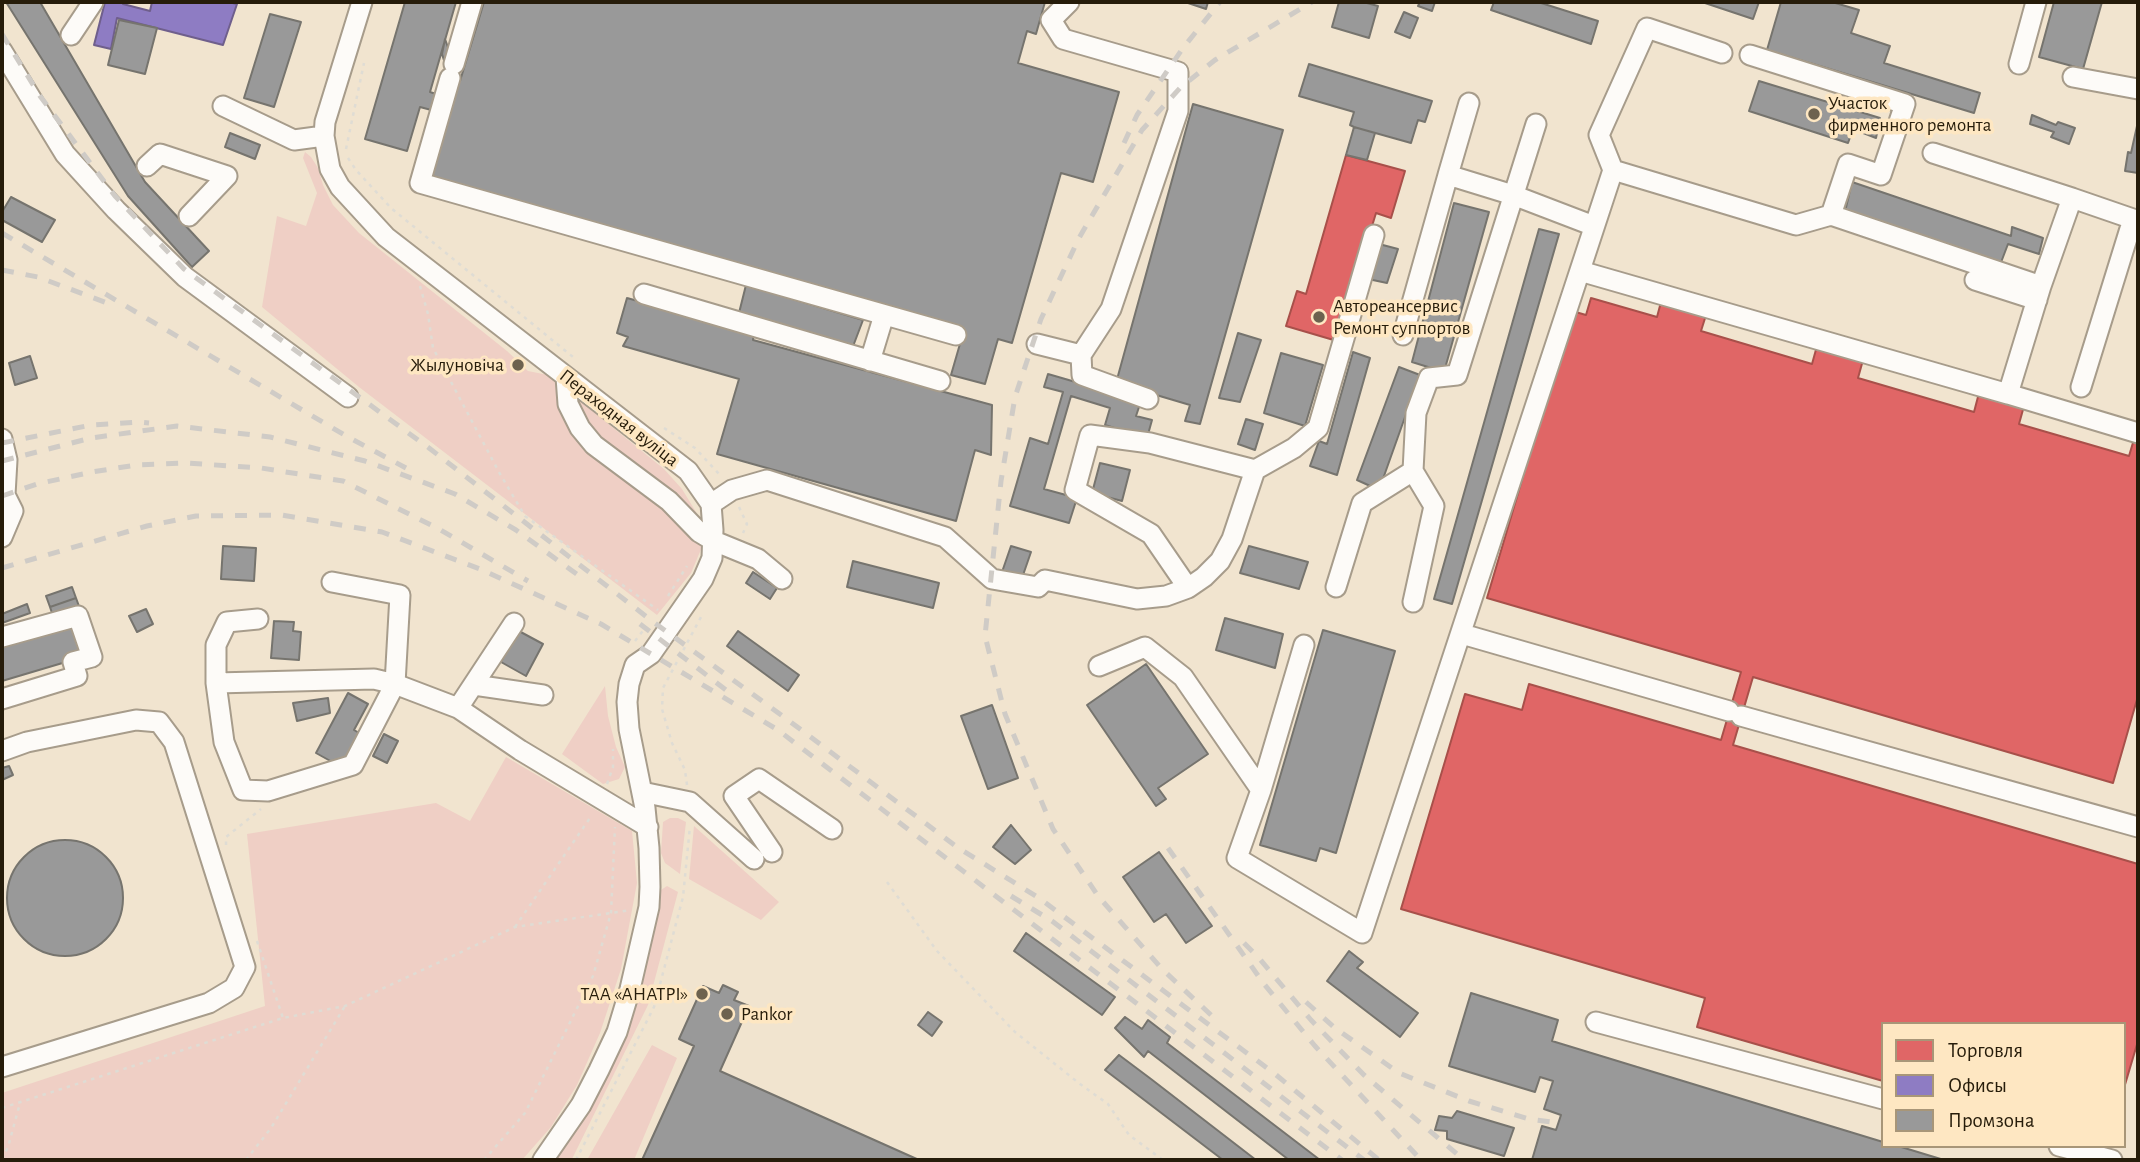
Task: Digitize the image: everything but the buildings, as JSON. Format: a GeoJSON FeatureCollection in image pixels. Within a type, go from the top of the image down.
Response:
{"type":"FeatureCollection","features":[{"type":"Feature","properties":{"kind":"street"},"geometry":{"type":"LineString","coordinates":[[71,36],[93,2]]}},
{"type":"Feature","properties":{"kind":"street"},"geometry":{"type":"LineString","coordinates":[[223,106],[294,140],[324,136],[325,121],[362,2]]}},
{"type":"Feature","properties":{"kind":"street"},"geometry":{"type":"LineString","coordinates":[[472,2],[420,183],[956,335]]}},
{"type":"Feature","properties":{"kind":"street"},"geometry":{"type":"LineString","coordinates":[[1069,2],[1051,20],[1063,38],[1178,72],[1178,111],[1111,309],[1081,355],[1082,375],[1148,399]]}},
{"type":"Feature","properties":{"kind":"street"},"geometry":{"type":"LineString","coordinates":[[2019,64],[2036,2]]}},
{"type":"Feature","properties":{"kind":"street"},"geometry":{"type":"LineString","coordinates":[[1304,646],[1261,790],[1237,858],[1362,933],[1613,170],[1599,135],[1647,28],[1722,53]]}},
{"type":"Feature","properties":{"kind":"street"},"geometry":{"type":"LineString","coordinates":[[2,51],[65,154],[116,210],[186,277],[348,397]]}},
{"type":"Feature","properties":{"kind":"street"},"geometry":{"type":"LineString","coordinates":[[1750,55],[1905,104],[1881,175],[1848,164],[1831,215]]}},
{"type":"Feature","properties":{"kind":"street"},"geometry":{"type":"LineString","coordinates":[[2073,77],[2138,89]]}},
{"type":"Feature","properties":{"kind":"street"},"geometry":{"type":"LineString","coordinates":[[1403,335],[1469,103]]}},
{"type":"Feature","properties":{"kind":"street"},"geometry":{"type":"LineString","coordinates":[[1413,602],[1434,506],[1413,471],[1416,413],[1429,378],[1457,374],[1536,124]]}},
{"type":"Feature","properties":{"kind":"street","name":"Пераходная вуліца"},"geometry":{"type":"LineString","coordinates":[[324,136],[330,169],[340,187],[386,237],[688,471],[711,505],[714,541],[712,558],[703,579],[651,654],[635,665],[629,684],[626,702],[648,827],[650,887],[649,907],[630,989],[617,1032],[599,1070],[581,1105],[543,1160]]}},
{"type":"Feature","properties":{"kind":"street"},"geometry":{"type":"LineString","coordinates":[[1933,153],[2133,219],[2080,402]]}},
{"type":"Feature","properties":{"kind":"street"},"geometry":{"type":"LineString","coordinates":[[147,166],[160,154],[227,176],[189,216]]}},
{"type":"Feature","properties":{"kind":"street"},"geometry":{"type":"LineString","coordinates":[[1613,170],[1796,225],[1831,215],[2039,293]]}},
{"type":"Feature","properties":{"kind":"street"},"geometry":{"type":"LineString","coordinates":[[1448,175],[1513,195],[1594,226]]}},
{"type":"Feature","properties":{"kind":"street"},"geometry":{"type":"LineString","coordinates":[[2008,394],[2072,198]]}},
{"type":"Feature","properties":{"kind":"street"},"geometry":{"type":"LineString","coordinates":[[711,505],[732,491],[767,480],[945,537],[992,579],[1038,587],[1045,580],[1137,599],[1166,596],[1188,588],[1220,561],[1232,539],[1255,470],[1294,448],[1318,428],[1374,235]]}},
{"type":"Feature","properties":{"kind":"street"},"geometry":{"type":"LineString","coordinates":[[1580,271],[2008,394],[2080,402],[2138,433]]}},
{"type":"Feature","properties":{"kind":"street"},"geometry":{"type":"LineString","coordinates":[[1975,279],[2039,293]]}},
{"type":"Feature","properties":{"kind":"street"},"geometry":{"type":"LineString","coordinates":[[644,294],[940,381]]}},
{"type":"Feature","properties":{"kind":"street"},"geometry":{"type":"LineString","coordinates":[[870,361],[884,315]]}},
{"type":"Feature","properties":{"kind":"street"},"geometry":{"type":"LineString","coordinates":[[1037,344],[1081,355]]}},
{"type":"Feature","properties":{"kind":"street"},"geometry":{"type":"LineString","coordinates":[[566,377],[568,404],[580,428],[594,445],[669,501],[699,532],[758,559],[782,579]]}},
{"type":"Feature","properties":{"kind":"street"},"geometry":{"type":"LineString","coordinates":[[1188,588],[1150,534],[1075,490],[1090,435],[1150,443],[1255,470]]}},
{"type":"Feature","properties":{"kind":"street"},"geometry":{"type":"LineString","coordinates":[[2,439],[7,460],[5,495],[13,511],[2,537]]}},
{"type":"Feature","properties":{"kind":"street"},"geometry":{"type":"LineString","coordinates":[[1336,587],[1362,503],[1413,471]]}},
{"type":"Feature","properties":{"kind":"street"},"geometry":{"type":"LineString","coordinates":[[258,619],[227,622],[216,645],[216,683],[224,742],[243,790],[268,791],[353,765],[395,684],[400,595],[332,582]]}},
{"type":"Feature","properties":{"kind":"street"},"geometry":{"type":"LineString","coordinates":[[2,637],[78,616],[92,657],[73,662],[77,676],[2,699]]}},
{"type":"Feature","properties":{"kind":"street"},"geometry":{"type":"LineString","coordinates":[[458,708],[514,623]]}},
{"type":"Feature","properties":{"kind":"street"},"geometry":{"type":"LineString","coordinates":[[1462,634],[2138,827]]}},
{"type":"Feature","properties":{"kind":"street"},"geometry":{"type":"LineString","coordinates":[[1099,666],[1145,647],[1182,677],[1261,790]]}},
{"type":"Feature","properties":{"kind":"street"},"geometry":{"type":"LineString","coordinates":[[216,683],[374,679],[395,684],[458,708],[520,750],[648,827]]}},
{"type":"Feature","properties":{"kind":"street"},"geometry":{"type":"LineString","coordinates":[[474,685],[543,695]]}},
{"type":"Feature","properties":{"kind":"street"},"geometry":{"type":"LineString","coordinates":[[2,751],[27,743],[136,720],[159,722],[174,742],[245,967],[234,988],[209,1003],[2,1067]]}},
{"type":"Feature","properties":{"kind":"street"},"geometry":{"type":"LineString","coordinates":[[642,792],[690,802],[763,856],[734,796],[759,779],[832,829]]}},
{"type":"Feature","properties":{"kind":"street"},"geometry":{"type":"LineString","coordinates":[[1595,1022],[1881,1098]]}},
{"type":"Feature","properties":{"kind":"street"},"geometry":{"type":"LineString","coordinates":[[2067,1148],[2112,1160]]}},
{"type":"Feature","properties":{"kind":"path"},"geometry":{"type":"LineString","coordinates":[[365,60],[345,154],[350,162],[391,208],[580,363]]}},
{"type":"Feature","properties":{"kind":"path"},"geometry":{"type":"LineString","coordinates":[[419,283],[428,314],[433,348],[525,516],[658,610]]}},
{"type":"Feature","properties":{"kind":"path"},"geometry":{"type":"LineString","coordinates":[[662,426],[695,448],[729,483],[747,524],[735,550]]}},
{"type":"Feature","properties":{"kind":"path"},"geometry":{"type":"LineString","coordinates":[[576,1160],[654,1007],[683,897],[692,811],[685,770],[672,743],[662,709],[663,688],[700,617]]}},
{"type":"Feature","properties":{"kind":"path"},"geometry":{"type":"LineString","coordinates":[[226,846],[226,837],[265,806]]}},
{"type":"Feature","properties":{"kind":"path"},"geometry":{"type":"LineString","coordinates":[[484,1160],[525,1113],[593,976],[611,913],[615,807]]}},
{"type":"Feature","properties":{"kind":"path"},"geometry":{"type":"LineString","coordinates":[[887,882],[937,951],[1015,1032],[1108,1104],[1129,1135],[1163,1160]]}},
{"type":"Feature","properties":{"kind":"path"},"geometry":{"type":"LineString","coordinates":[[2,1108],[283,1018],[345,1006],[515,927],[649,907]]}},
{"type":"Feature","properties":{"kind":"path"},"geometry":{"type":"LineString","coordinates":[[257,939],[283,1018]]}},
{"type":"Feature","properties":{"kind":"path"},"geometry":{"type":"LineString","coordinates":[[246,1160],[271,1128],[345,1006]]}},
{"type":"Feature","properties":{"kind":"path"},"geometry":{"type":"LineString","coordinates":[[2,1159],[8,1147],[20,1102]]}},
{"type":"Feature","properties":{"kind":"shaded area"},"geometry":{"type":"Polygon","coordinates":[[[305,152],[318,168],[333,205],[359,233],[507,351],[528,371],[548,375],[664,469],[682,489],[696,512],[702,530],[702,547],[691,573],[657,615],[359,387],[262,307],[277,216],[306,226],[317,193],[303,158],[305,152]]]}},
{"type":"Feature","properties":{"kind":"shaded area"},"geometry":{"type":"Polygon","coordinates":[[[605,686],[608,716],[616,747],[625,767],[619,779],[603,784],[562,754],[605,686]]]}},
{"type":"Feature","properties":{"kind":"shaded area"},"geometry":{"type":"Polygon","coordinates":[[[506,757],[632,831],[637,883],[621,969],[600,1033],[577,1085],[551,1127],[522,1160],[2,1160],[2,1093],[265,1006],[247,834],[436,803],[470,821],[506,757]]]}},
{"type":"Feature","properties":{"kind":"shaded area"},"geometry":{"type":"Polygon","coordinates":[[[670,818],[686,822],[680,874],[665,863],[661,853],[663,822],[670,818]]]}},
{"type":"Feature","properties":{"kind":"shaded area"},"geometry":{"type":"Polygon","coordinates":[[[694,826],[779,902],[761,920],[689,879],[694,826]]]}},
{"type":"Feature","properties":{"kind":"shaded area"},"geometry":{"type":"Polygon","coordinates":[[[667,886],[678,892],[648,1005],[572,1159],[574,1160],[556,1160],[592,1099],[637,1002],[658,892],[667,886]]]}},
{"type":"Feature","properties":{"kind":"shaded area"},"geometry":{"type":"Polygon","coordinates":[[[652,1045],[677,1058],[634,1160],[587,1160],[652,1045]]]}},
{"type":"Feature","properties":{"kind":"railway"},"geometry":{"type":"LineString","coordinates":[[1124,143],[1137,115],[1183,48],[1220,2]]}},
{"type":"Feature","properties":{"kind":"railway"},"geometry":{"type":"LineString","coordinates":[[1211,1015],[1162,969],[1098,896],[1053,829],[1005,714],[985,636],[1001,481],[1015,397],[1041,319],[1079,238],[1142,130],[1180,88],[1215,60],[1312,2]]}},
{"type":"Feature","properties":{"kind":"railway"},"geometry":{"type":"LineString","coordinates":[[2,34],[40,96],[115,196],[184,269],[429,448],[652,621],[957,847],[1039,898],[1275,1074],[1379,1160]]}},
{"type":"Feature","properties":{"kind":"railway"},"geometry":{"type":"LineString","coordinates":[[2,233],[348,437],[406,468]]}},
{"type":"Feature","properties":{"kind":"railway"},"geometry":{"type":"LineString","coordinates":[[2,270],[38,277],[107,303]]}},
{"type":"Feature","properties":{"kind":"railway"},"geometry":{"type":"LineString","coordinates":[[2,443],[91,425],[149,423]]}},
{"type":"Feature","properties":{"kind":"railway"},"geometry":{"type":"LineString","coordinates":[[2,461],[91,438],[177,426],[270,437],[365,461],[455,494],[516,530],[582,578]]}},
{"type":"Feature","properties":{"kind":"railway"},"geometry":{"type":"LineString","coordinates":[[2,496],[37,484],[136,465],[186,463],[261,468],[343,481],[439,529],[528,581]]}},
{"type":"Feature","properties":{"kind":"railway"},"geometry":{"type":"LineString","coordinates":[[2,568],[147,526],[196,516],[282,515],[382,532],[480,569],[601,624],[778,730],[1342,1160]]}},
{"type":"Feature","properties":{"kind":"railway"},"geometry":{"type":"LineString","coordinates":[[640,624],[726,690]]}},
{"type":"Feature","properties":{"kind":"railway"},"geometry":{"type":"LineString","coordinates":[[1168,848],[1264,984],[1315,1046],[1421,1160]]}},
{"type":"Feature","properties":{"kind":"railway"},"geometry":{"type":"LineString","coordinates":[[1011,896],[1052,921],[1364,1160]]}},
{"type":"Feature","properties":{"kind":"railway"},"geometry":{"type":"LineString","coordinates":[[1244,943],[1311,1020],[1364,1075],[1464,1160]]}},
{"type":"Feature","properties":{"kind":"railway"},"geometry":{"type":"LineString","coordinates":[[1306,1002],[1335,1028],[1399,1073],[1469,1101],[1529,1119],[1558,1123]]}},
{"type":"Feature","properties":{"kind":"place","name":"Участок фирменного ремонта"},"geometry":{"type":"Point","coordinates":[1814,114]}},
{"type":"Feature","properties":{"kind":"place","name":"Автореансервис Ремонт суппортов"},"geometry":{"type":"Point","coordinates":[1319,317]}},
{"type":"Feature","properties":{"kind":"place","name":"Жылуновіча"},"geometry":{"type":"Point","coordinates":[518,365]}},
{"type":"Feature","properties":{"kind":"place","name":"ТАА «АНАТРI»"},"geometry":{"type":"Point","coordinates":[702,994]}},
{"type":"Feature","properties":{"kind":"place","name":"Pankor"},"geometry":{"type":"Point","coordinates":[727,1014]}}]}
